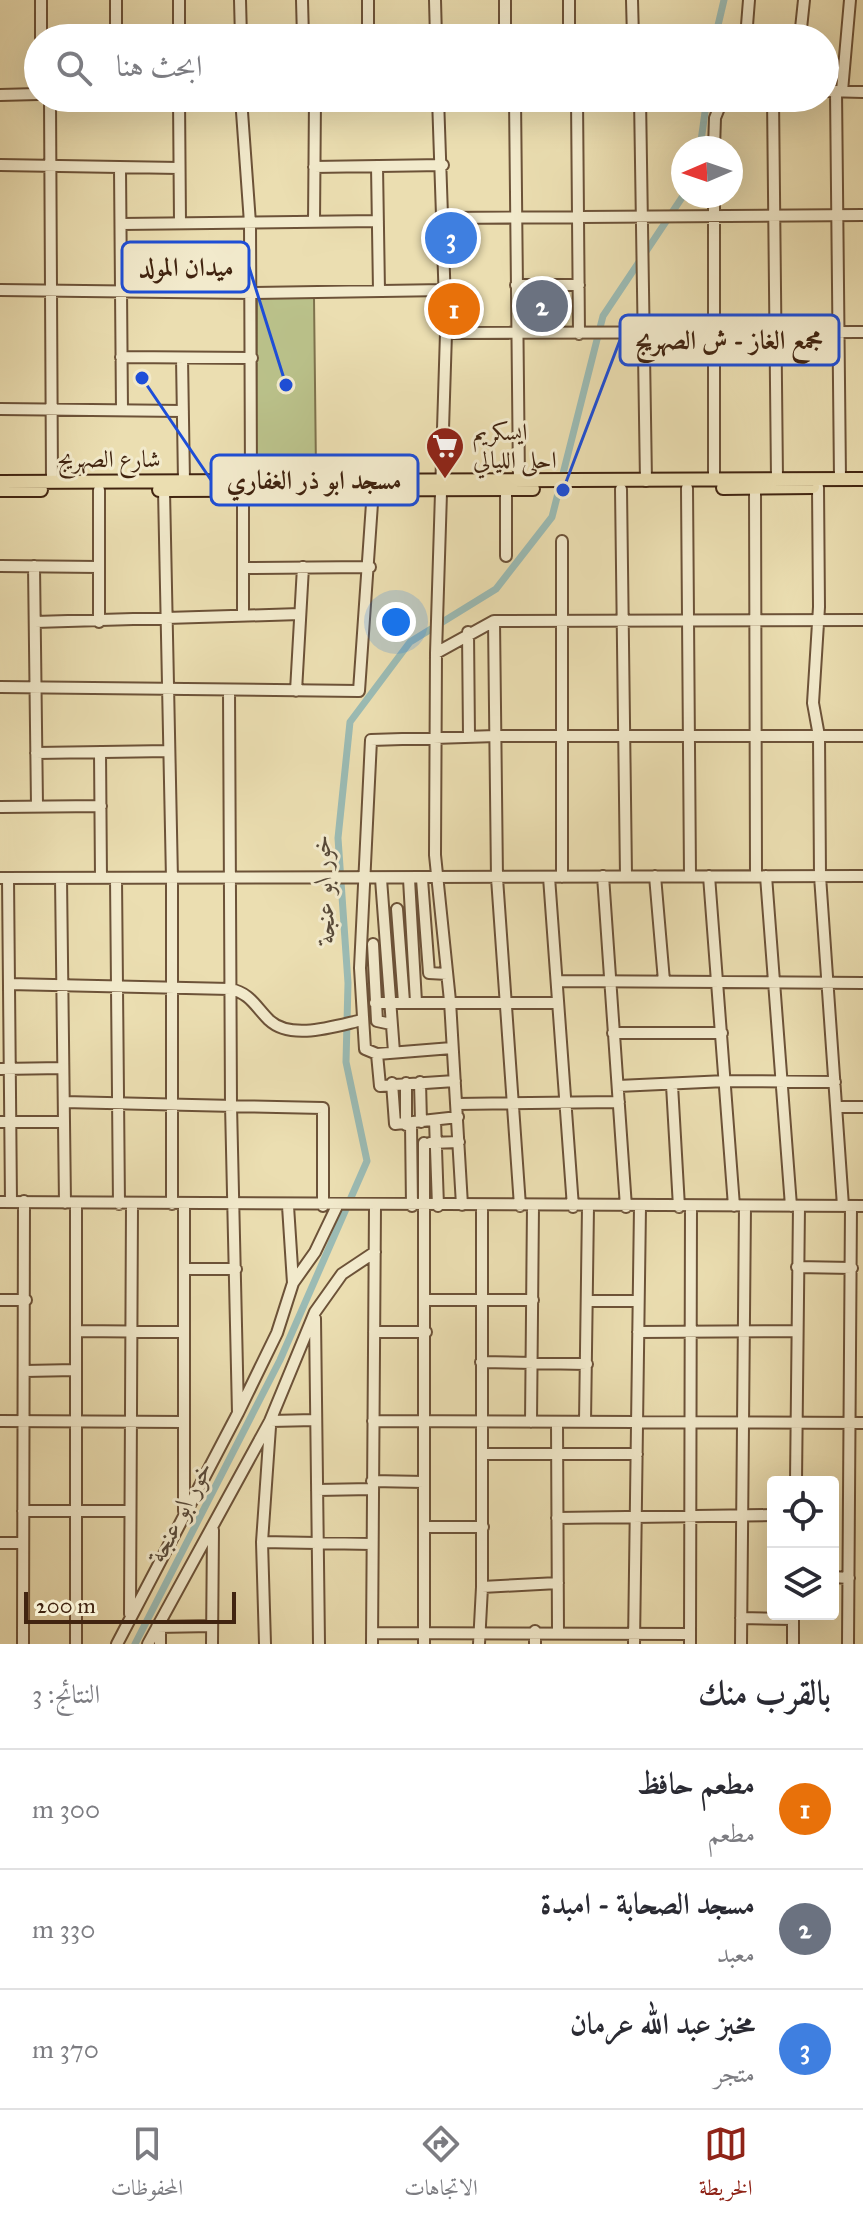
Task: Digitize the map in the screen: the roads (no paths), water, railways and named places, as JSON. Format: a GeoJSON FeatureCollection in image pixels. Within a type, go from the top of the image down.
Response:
{"type":"FeatureCollection","features":[{"type":"Feature","properties":{"kind":"main road"},"geometry":{"type":"LineString","coordinates":[[554,485],[863,479]]}},
{"type":"Feature","properties":{"kind":"main road","name":"شارع الصهريج"},"geometry":{"type":"LineString","coordinates":[[0,482],[184,481],[373,489],[519,481],[554,485]]}},
{"type":"Feature","properties":{"kind":"main road","name":"شارع الصهريج"},"geometry":{"type":"LineString","coordinates":[[0,490],[164,490],[247,485],[443,485],[506,489],[554,485]]}},
{"type":"Feature","properties":{"kind":"main road"},"geometry":{"type":"LineString","coordinates":[[569,485],[621,489],[863,487]]}},
{"type":"Feature","properties":{"kind":"street"},"geometry":{"type":"LineString","coordinates":[[41,0],[41,24]]}},
{"type":"Feature","properties":{"kind":"street"},"geometry":{"type":"LineString","coordinates":[[116,0],[116,24]]}},
{"type":"Feature","properties":{"kind":"street"},"geometry":{"type":"LineString","coordinates":[[179,0],[179,24]]}},
{"type":"Feature","properties":{"kind":"street"},"geometry":{"type":"LineString","coordinates":[[240,0],[241,24]]}},
{"type":"Feature","properties":{"kind":"street"},"geometry":{"type":"LineString","coordinates":[[302,0],[303,24]]}},
{"type":"Feature","properties":{"kind":"street"},"geometry":{"type":"LineString","coordinates":[[368,0],[368,24]]}},
{"type":"Feature","properties":{"kind":"street"},"geometry":{"type":"LineString","coordinates":[[435,0],[436,24]]}},
{"type":"Feature","properties":{"kind":"street"},"geometry":{"type":"LineString","coordinates":[[505,0],[505,24]]}},
{"type":"Feature","properties":{"kind":"street"},"geometry":{"type":"LineString","coordinates":[[569,0],[569,24]]}},
{"type":"Feature","properties":{"kind":"street"},"geometry":{"type":"LineString","coordinates":[[632,0],[633,24]]}},
{"type":"Feature","properties":{"kind":"street"},"geometry":{"type":"LineString","coordinates":[[747,24],[749,0]]}},
{"type":"Feature","properties":{"kind":"street"},"geometry":{"type":"LineString","coordinates":[[801,24],[804,0]]}},
{"type":"Feature","properties":{"kind":"street"},"geometry":{"type":"LineString","coordinates":[[839,63],[850,0]]}},
{"type":"Feature","properties":{"kind":"street"},"geometry":{"type":"LineString","coordinates":[[839,91],[863,92]]}},
{"type":"Feature","properties":{"kind":"street"},"geometry":{"type":"LineString","coordinates":[[0,95],[24,94]]}},
{"type":"Feature","properties":{"kind":"street"},"geometry":{"type":"LineString","coordinates":[[50,112],[52,482]]}},
{"type":"Feature","properties":{"kind":"street"},"geometry":{"type":"LineString","coordinates":[[179,112],[180,223]]}},
{"type":"Feature","properties":{"kind":"street"},"geometry":{"type":"LineString","coordinates":[[242,112],[252,293],[243,615]]}},
{"type":"Feature","properties":{"kind":"street"},"geometry":{"type":"LineString","coordinates":[[314,222],[315,112]]}},
{"type":"Feature","properties":{"kind":"street"},"geometry":{"type":"LineString","coordinates":[[439,112],[445,218],[446,333],[436,653],[435,855],[450,1001],[462,1205]]}},
{"type":"Feature","properties":{"kind":"street"},"geometry":{"type":"LineString","coordinates":[[515,112],[519,481]]}},
{"type":"Feature","properties":{"kind":"street"},"geometry":{"type":"LineString","coordinates":[[577,112],[579,334]]}},
{"type":"Feature","properties":{"kind":"street"},"geometry":{"type":"LineString","coordinates":[[640,112],[646,481]]}},
{"type":"Feature","properties":{"kind":"street"},"geometry":{"type":"LineString","coordinates":[[714,136],[717,112]]}},
{"type":"Feature","properties":{"kind":"street"},"geometry":{"type":"LineString","coordinates":[[773,112],[777,479]]}},
{"type":"Feature","properties":{"kind":"street"},"geometry":{"type":"LineString","coordinates":[[835,112],[839,215],[840,479]]}},
{"type":"Feature","properties":{"kind":"street"},"geometry":{"type":"LineString","coordinates":[[0,165],[179,168]]}},
{"type":"Feature","properties":{"kind":"street"},"geometry":{"type":"LineString","coordinates":[[314,167],[443,165]]}},
{"type":"Feature","properties":{"kind":"street"},"geometry":{"type":"LineString","coordinates":[[377,166],[379,291]]}},
{"type":"Feature","properties":{"kind":"street"},"geometry":{"type":"LineString","coordinates":[[120,168],[122,410]]}},
{"type":"Feature","properties":{"kind":"street"},"geometry":{"type":"LineString","coordinates":[[713,208],[714,480]]}},
{"type":"Feature","properties":{"kind":"street"},"geometry":{"type":"LineString","coordinates":[[445,218],[644,219],[863,215]]}},
{"type":"Feature","properties":{"kind":"street"},"geometry":{"type":"LineString","coordinates":[[121,224],[378,221]]}},
{"type":"Feature","properties":{"kind":"street"},"geometry":{"type":"LineString","coordinates":[[516,285],[579,285]]}},
{"type":"Feature","properties":{"kind":"street"},"geometry":{"type":"LineString","coordinates":[[0,290],[252,293],[445,290]]}},
{"type":"Feature","properties":{"kind":"street"},"geometry":{"type":"LineString","coordinates":[[446,333],[863,332]]}},
{"type":"Feature","properties":{"kind":"street"},"geometry":{"type":"LineString","coordinates":[[121,357],[252,358]]}},
{"type":"Feature","properties":{"kind":"street"},"geometry":{"type":"LineString","coordinates":[[182,358],[184,481]]}},
{"type":"Feature","properties":{"kind":"street"},"geometry":{"type":"LineString","coordinates":[[0,409],[183,411]]}},
{"type":"Feature","properties":{"kind":"street"},"geometry":{"type":"LineString","coordinates":[[818,487],[819,620],[813,703],[819,736],[820,876],[837,1107],[852,1206],[852,1268],[857,1316],[850,1422],[848,1644]]}},
{"type":"Feature","properties":{"kind":"street"},"geometry":{"type":"LineString","coordinates":[[687,488],[690,876]]}},
{"type":"Feature","properties":{"kind":"street"},"geometry":{"type":"LineString","coordinates":[[755,488],[756,735],[761,876],[795,1206],[796,1476]]}},
{"type":"Feature","properties":{"kind":"street"},"geometry":{"type":"LineString","coordinates":[[0,687],[359,691],[370,567],[373,489]]}},
{"type":"Feature","properties":{"kind":"street"},"geometry":{"type":"LineString","coordinates":[[506,489],[506,556]]}},
{"type":"Feature","properties":{"kind":"street"},"geometry":{"type":"LineString","coordinates":[[621,489],[626,876]]}},
{"type":"Feature","properties":{"kind":"street"},"geometry":{"type":"LineString","coordinates":[[99,490],[99,622]]}},
{"type":"Feature","properties":{"kind":"street"},"geometry":{"type":"LineString","coordinates":[[164,490],[172,879],[172,1204]]}},
{"type":"Feature","properties":{"kind":"street"},"geometry":{"type":"LineString","coordinates":[[562,541],[562,877]]}},
{"type":"Feature","properties":{"kind":"street"},"geometry":{"type":"LineString","coordinates":[[0,566],[99,567]]}},
{"type":"Feature","properties":{"kind":"street"},"geometry":{"type":"LineString","coordinates":[[34,566],[37,806]]}},
{"type":"Feature","properties":{"kind":"street"},"geometry":{"type":"LineString","coordinates":[[296,691],[303,567]]}},
{"type":"Feature","properties":{"kind":"street"},"geometry":{"type":"LineString","coordinates":[[243,568],[370,567]]}},
{"type":"Feature","properties":{"kind":"street"},"geometry":{"type":"LineString","coordinates":[[35,622],[300,614]]}},
{"type":"Feature","properties":{"kind":"street"},"geometry":{"type":"LineString","coordinates":[[436,653],[468,632],[494,621],[560,618],[863,620]]}},
{"type":"Feature","properties":{"kind":"street"},"geometry":{"type":"LineString","coordinates":[[494,621],[497,878],[520,1206]]}},
{"type":"Feature","properties":{"kind":"street"},"geometry":{"type":"LineString","coordinates":[[468,632],[469,736]]}},
{"type":"Feature","properties":{"kind":"street"},"geometry":{"type":"LineString","coordinates":[[229,690],[231,1105],[238,1413]]}},
{"type":"Feature","properties":{"kind":"street"},"geometry":{"type":"LineString","coordinates":[[391,1024],[378,1022],[374,979],[363,928],[371,740],[469,736],[863,736]]}},
{"type":"Feature","properties":{"kind":"street"},"geometry":{"type":"LineString","coordinates":[[36,753],[169,751]]}},
{"type":"Feature","properties":{"kind":"street"},"geometry":{"type":"LineString","coordinates":[[100,752],[101,878]]}},
{"type":"Feature","properties":{"kind":"street"},"geometry":{"type":"LineString","coordinates":[[0,807],[101,806]]}},
{"type":"Feature","properties":{"kind":"street"},"geometry":{"type":"LineString","coordinates":[[603,876],[626,1207]]}},
{"type":"Feature","properties":{"kind":"street"},"geometry":{"type":"LineString","coordinates":[[655,876],[664,981]]}},
{"type":"Feature","properties":{"kind":"street"},"geometry":{"type":"LineString","coordinates":[[709,876],[740,1206],[741,1644]]}},
{"type":"Feature","properties":{"kind":"street"},"geometry":{"type":"LineString","coordinates":[[852,1206],[288,1206],[5,1202],[4,1068],[9,984],[4,878],[863,876]]}},
{"type":"Feature","properties":{"kind":"street"},"geometry":{"type":"LineString","coordinates":[[549,877],[573,1207]]}},
{"type":"Feature","properties":{"kind":"street"},"geometry":{"type":"LineString","coordinates":[[61,878],[64,1122],[76,1331],[76,1644]]}},
{"type":"Feature","properties":{"kind":"street"},"geometry":{"type":"LineString","coordinates":[[116,878],[119,1204]]}},
{"type":"Feature","properties":{"kind":"street"},"geometry":{"type":"LineString","coordinates":[[381,879],[394,1052]]}},
{"type":"Feature","properties":{"kind":"street"},"geometry":{"type":"LineString","coordinates":[[409,879],[416,1002]]}},
{"type":"Feature","properties":{"kind":"street"},"geometry":{"type":"LineString","coordinates":[[422,879],[431,974],[447,974]]}},
{"type":"Feature","properties":{"kind":"street"},"geometry":{"type":"LineString","coordinates":[[397,909],[404,1002]]}},
{"type":"Feature","properties":{"kind":"street"},"geometry":{"type":"LineString","coordinates":[[383,910],[441,909]]}},
{"type":"Feature","properties":{"kind":"street"},"geometry":{"type":"LineString","coordinates":[[363,928],[412,924]]}},
{"type":"Feature","properties":{"kind":"street"},"geometry":{"type":"LineString","coordinates":[[361,983],[387,974],[402,973],[428,948],[444,942]]}},
{"type":"Feature","properties":{"kind":"street"},"geometry":{"type":"LineString","coordinates":[[367,945],[386,944],[429,966]]}},
{"type":"Feature","properties":{"kind":"street"},"geometry":{"type":"LineString","coordinates":[[367,945],[361,983],[365,1049],[377,1054],[452,1048]]}},
{"type":"Feature","properties":{"kind":"street"},"geometry":{"type":"LineString","coordinates":[[557,981],[774,980],[863,983]]}},
{"type":"Feature","properties":{"kind":"street"},"geometry":{"type":"LineString","coordinates":[[9,984],[117,989],[230,989],[247,994],[266,1018],[283,1028],[307,1030],[362,1020]]}},
{"type":"Feature","properties":{"kind":"street"},"geometry":{"type":"LineString","coordinates":[[375,1003],[558,1003]]}},
{"type":"Feature","properties":{"kind":"street"},"geometry":{"type":"LineString","coordinates":[[613,1033],[722,1033]]}},
{"type":"Feature","properties":{"kind":"street"},"geometry":{"type":"LineString","coordinates":[[377,1054],[380,1086],[455,1081]]}},
{"type":"Feature","properties":{"kind":"street"},"geometry":{"type":"LineString","coordinates":[[4,1068],[63,1068]]}},
{"type":"Feature","properties":{"kind":"street"},"geometry":{"type":"LineString","coordinates":[[618,1086],[726,1081],[835,1082]]}},
{"type":"Feature","properties":{"kind":"street"},"geometry":{"type":"LineString","coordinates":[[412,1206],[413,1124],[421,1104],[420,1082]]}},
{"type":"Feature","properties":{"kind":"street"},"geometry":{"type":"LineString","coordinates":[[392,1083],[394,1123],[413,1124],[458,1117]]}},
{"type":"Feature","properties":{"kind":"street"},"geometry":{"type":"LineString","coordinates":[[406,1083],[406,1105],[413,1124]]}},
{"type":"Feature","properties":{"kind":"street"},"geometry":{"type":"LineString","coordinates":[[672,1085],[679,1207]]}},
{"type":"Feature","properties":{"kind":"street"},"geometry":{"type":"LineString","coordinates":[[64,1102],[323,1108],[323,1206]]}},
{"type":"Feature","properties":{"kind":"street"},"geometry":{"type":"LineString","coordinates":[[457,1104],[619,1102]]}},
{"type":"Feature","properties":{"kind":"street"},"geometry":{"type":"LineString","coordinates":[[392,1105],[421,1104]]}},
{"type":"Feature","properties":{"kind":"street"},"geometry":{"type":"LineString","coordinates":[[837,1107],[863,1107]]}},
{"type":"Feature","properties":{"kind":"street"},"geometry":{"type":"LineString","coordinates":[[432,1206],[425,1173],[435,1120]]}},
{"type":"Feature","properties":{"kind":"street"},"geometry":{"type":"LineString","coordinates":[[5,1122],[64,1122]]}},
{"type":"Feature","properties":{"kind":"street"},"geometry":{"type":"LineString","coordinates":[[412,1143],[459,1142]]}},
{"type":"Feature","properties":{"kind":"street"},"geometry":{"type":"LineString","coordinates":[[424,1638],[426,1300],[437,1172],[430,1143]]}},
{"type":"Feature","properties":{"kind":"street"},"geometry":{"type":"LineString","coordinates":[[412,1174],[461,1171]]}},
{"type":"Feature","properties":{"kind":"street"},"geometry":{"type":"LineString","coordinates":[[23,1644],[24,1201]]}},
{"type":"Feature","properties":{"kind":"street"},"geometry":{"type":"LineString","coordinates":[[130,1615],[128,1511],[132,1205]]}},
{"type":"Feature","properties":{"kind":"street"},"geometry":{"type":"LineString","coordinates":[[184,1205],[184,1513]]}},
{"type":"Feature","properties":{"kind":"street"},"geometry":{"type":"LineString","coordinates":[[479,1638],[483,1527],[482,1205]]}},
{"type":"Feature","properties":{"kind":"street"},"geometry":{"type":"LineString","coordinates":[[288,1206],[293,1283]]}},
{"type":"Feature","properties":{"kind":"street"},"geometry":{"type":"LineString","coordinates":[[117,1644],[238,1413],[277,1333],[293,1283],[347,1206]]}},
{"type":"Feature","properties":{"kind":"street"},"geometry":{"type":"LineString","coordinates":[[375,1206],[372,1639],[479,1638],[535,1631],[558,1632],[578,1638],[690,1639],[691,1206]]}},
{"type":"Feature","properties":{"kind":"street"},"geometry":{"type":"LineString","coordinates":[[531,1422],[533,1206]]}},
{"type":"Feature","properties":{"kind":"street"},"geometry":{"type":"LineString","coordinates":[[585,1422],[588,1207]]}},
{"type":"Feature","properties":{"kind":"street"},"geometry":{"type":"LineString","coordinates":[[634,1638],[640,1207]]}},
{"type":"Feature","properties":{"kind":"street"},"geometry":{"type":"LineString","coordinates":[[148,1644],[270,1421],[315,1312],[342,1274],[375,1252]]}},
{"type":"Feature","properties":{"kind":"street"},"geometry":{"type":"LineString","coordinates":[[797,1267],[852,1268]]}},
{"type":"Feature","properties":{"kind":"street"},"geometry":{"type":"LineString","coordinates":[[185,1269],[236,1269]]}},
{"type":"Feature","properties":{"kind":"street"},"geometry":{"type":"LineString","coordinates":[[0,1300],[26,1300]]}},
{"type":"Feature","properties":{"kind":"street"},"geometry":{"type":"LineString","coordinates":[[426,1300],[533,1300]]}},
{"type":"Feature","properties":{"kind":"street"},"geometry":{"type":"LineString","coordinates":[[588,1301],[638,1301]]}},
{"type":"Feature","properties":{"kind":"street"},"geometry":{"type":"LineString","coordinates":[[315,1312],[319,1644]]}},
{"type":"Feature","properties":{"kind":"street"},"geometry":{"type":"LineString","coordinates":[[76,1331],[184,1332]]}},
{"type":"Feature","properties":{"kind":"street"},"geometry":{"type":"LineString","coordinates":[[638,1332],[796,1331]]}},
{"type":"Feature","properties":{"kind":"street"},"geometry":{"type":"LineString","coordinates":[[374,1332],[426,1332]]}},
{"type":"Feature","properties":{"kind":"street"},"geometry":{"type":"LineString","coordinates":[[481,1362],[587,1364]]}},
{"type":"Feature","properties":{"kind":"street"},"geometry":{"type":"LineString","coordinates":[[25,1371],[75,1370]]}},
{"type":"Feature","properties":{"kind":"street"},"geometry":{"type":"LineString","coordinates":[[270,1421],[315,1420]]}},
{"type":"Feature","properties":{"kind":"street"},"geometry":{"type":"LineString","coordinates":[[0,1421],[184,1422]]}},
{"type":"Feature","properties":{"kind":"street"},"geometry":{"type":"LineString","coordinates":[[265,1644],[262,1542],[270,1421]]}},
{"type":"Feature","properties":{"kind":"street"},"geometry":{"type":"LineString","coordinates":[[373,1421],[863,1423]]}},
{"type":"Feature","properties":{"kind":"street"},"geometry":{"type":"LineString","coordinates":[[557,1422],[558,1632]]}},
{"type":"Feature","properties":{"kind":"street"},"geometry":{"type":"LineString","coordinates":[[483,1454],[637,1454]]}},
{"type":"Feature","properties":{"kind":"street"},"geometry":{"type":"LineString","coordinates":[[317,1490],[424,1482]]}},
{"type":"Feature","properties":{"kind":"street"},"geometry":{"type":"LineString","coordinates":[[23,1511],[128,1511]]}},
{"type":"Feature","properties":{"kind":"street"},"geometry":{"type":"LineString","coordinates":[[849,1514],[863,1514]]}},
{"type":"Feature","properties":{"kind":"street"},"geometry":{"type":"LineString","coordinates":[[557,1518],[767,1515]]}},
{"type":"Feature","properties":{"kind":"street"},"geometry":{"type":"LineString","coordinates":[[425,1527],[483,1527]]}},
{"type":"Feature","properties":{"kind":"street"},"geometry":{"type":"LineString","coordinates":[[212,1644],[213,1528]]}},
{"type":"Feature","properties":{"kind":"street"},"geometry":{"type":"LineString","coordinates":[[262,1542],[372,1544]]}},
{"type":"Feature","properties":{"kind":"street"},"geometry":{"type":"LineString","coordinates":[[0,1543],[23,1543]]}},
{"type":"Feature","properties":{"kind":"street"},"geometry":{"type":"LineString","coordinates":[[839,1577],[849,1578]]}},
{"type":"Feature","properties":{"kind":"street"},"geometry":{"type":"LineString","coordinates":[[482,1587],[558,1583]]}},
{"type":"Feature","properties":{"kind":"street"},"geometry":{"type":"LineString","coordinates":[[741,1618],[767,1617]]}},
{"type":"Feature","properties":{"kind":"street"},"geometry":{"type":"LineString","coordinates":[[793,1620],[793,1644]]}},
{"type":"Feature","properties":{"kind":"street"},"geometry":{"type":"LineString","coordinates":[[158,1627],[212,1626]]}},
{"type":"Feature","properties":{"kind":"street"},"geometry":{"type":"LineString","coordinates":[[158,1627],[160,1644]]}},
{"type":"Feature","properties":{"kind":"street"},"geometry":{"type":"LineString","coordinates":[[535,1631],[535,1644]]}},
{"type":"Feature","properties":{"kind":"waterway","name":"خور ابو عنجة"},"geometry":{"type":"LineString","coordinates":[[718,24],[724,0]]}},
{"type":"Feature","properties":{"kind":"waterway","name":"خور ابو عنجة"},"geometry":{"type":"LineString","coordinates":[[702,136],[705,112]]}},
{"type":"Feature","properties":{"kind":"waterway","name":"خور ابو عنجة"},"geometry":{"type":"LineString","coordinates":[[135,1644],[280,1360],[367,1161],[346,1062],[348,983],[338,838],[350,722],[410,642],[496,589],[552,517],[603,316],[675,208]]}},
{"type":"Feature","properties":{"kind":"place","name":"مخبز عبد الله عرمان"},"geometry":{"type":"Point","coordinates":[451,238]}},
{"type":"Feature","properties":{"kind":"place","name":"مسجد الصحابة - امبدة"},"geometry":{"type":"Point","coordinates":[542,306]}},
{"type":"Feature","properties":{"kind":"place","name":"مطعم حافظ"},"geometry":{"type":"Point","coordinates":[454,309]}},
{"type":"Feature","properties":{"kind":"place","name":"مسجد ابو ذر الغفاري"},"geometry":{"type":"Point","coordinates":[142,378]}},
{"type":"Feature","properties":{"kind":"place","name":"ميدان المولد"},"geometry":{"type":"Point","coordinates":[286,385]}},
{"type":"Feature","properties":{"kind":"place","name":"ايسكريم احلى الليالي"},"geometry":{"type":"Point","coordinates":[445,480]}},
{"type":"Feature","properties":{"kind":"place","name":"مجمع الغاز - ش الصهريج"},"geometry":{"type":"Point","coordinates":[563,490]}}]}
